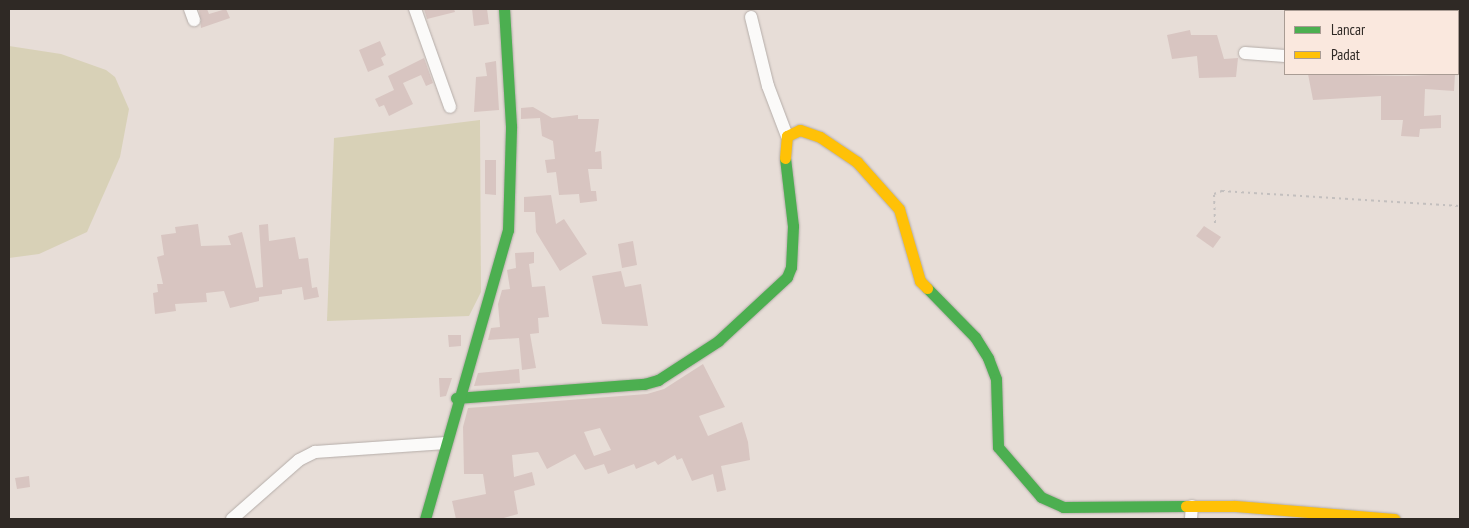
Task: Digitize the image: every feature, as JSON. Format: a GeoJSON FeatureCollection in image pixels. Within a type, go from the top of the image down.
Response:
{"type":"FeatureCollection","features":[{"type":"Feature","properties":{"kind":"street"},"geometry":{"type":"LineString","coordinates":[[415,9],[450,107]]}},
{"type":"Feature","properties":{"kind":"street"},"geometry":{"type":"LineString","coordinates":[[425,519],[456,398],[508,230],[512,205],[504,9]]}},
{"type":"Feature","properties":{"kind":"street"},"geometry":{"type":"LineString","coordinates":[[456,398],[644,384],[658,380],[718,341],[787,277],[791,268],[793,226],[784,148],[787,136],[768,86],[751,17]]}},
{"type":"Feature","properties":{"kind":"street"},"geometry":{"type":"LineString","coordinates":[[1246,53],[1284,56]]}},
{"type":"Feature","properties":{"kind":"street"},"geometry":{"type":"LineString","coordinates":[[787,136],[800,130],[820,137],[857,162],[886,190],[899,209],[920,281],[975,338],[988,358],[996,379],[998,447],[1041,497],[1063,507],[1078,508],[1192,506],[1394,519]]}},
{"type":"Feature","properties":{"kind":"street"},"geometry":{"type":"LineString","coordinates":[[232,519],[300,460],[315,452],[446,443]]}},
{"type":"Feature","properties":{"kind":"street"},"geometry":{"type":"LineString","coordinates":[[1192,506],[1192,519]]}},
{"type":"Feature","properties":{"kind":"path"},"geometry":{"type":"LineString","coordinates":[[1215,223],[1214,194],[1222,191],[1460,206]]}},
{"type":"Feature","properties":{"kind":"shaded area"},"geometry":{"type":"Polygon","coordinates":[[[9,46],[61,54],[106,70],[115,77],[129,109],[120,157],[87,232],[39,254],[9,258],[9,46]]]}},
{"type":"Feature","properties":{"kind":"shaded area"},"geometry":{"type":"Polygon","coordinates":[[[480,120],[481,292],[469,316],[327,321],[334,138],[480,120]]]}},
{"type":"Feature","properties":{"kind":"building"},"geometry":{"type":"Polygon","coordinates":[[[199,9],[207,9],[209,14],[226,9],[230,18],[201,28],[199,9]]]}},
{"type":"Feature","properties":{"kind":"building"},"geometry":{"type":"Polygon","coordinates":[[[424,9],[454,9],[455,12],[427,19],[424,9]]]}},
{"type":"Feature","properties":{"kind":"building"},"geometry":{"type":"Polygon","coordinates":[[[472,9],[487,9],[489,24],[474,26],[472,9]]]}},
{"type":"Feature","properties":{"kind":"building"},"geometry":{"type":"Polygon","coordinates":[[[1190,30],[1191,35],[1217,35],[1224,59],[1238,58],[1236,77],[1199,78],[1197,56],[1172,59],[1167,35],[1190,30]]]}},
{"type":"Feature","properties":{"kind":"building"},"geometry":{"type":"Polygon","coordinates":[[[380,41],[386,55],[381,58],[384,65],[368,72],[359,50],[380,41]]]}},
{"type":"Feature","properties":{"kind":"building"},"geometry":{"type":"Polygon","coordinates":[[[424,58],[433,83],[426,86],[421,75],[403,83],[413,104],[389,116],[384,105],[379,107],[375,99],[394,90],[388,76],[424,58]]]}},
{"type":"Feature","properties":{"kind":"building"},"geometry":{"type":"Polygon","coordinates":[[[496,61],[499,110],[474,112],[476,77],[487,76],[485,63],[496,61]]]}},
{"type":"Feature","properties":{"kind":"building"},"geometry":{"type":"Polygon","coordinates":[[[1308,75],[1455,75],[1454,91],[1425,89],[1424,116],[1441,115],[1441,128],[1420,129],[1419,137],[1401,136],[1403,120],[1381,120],[1381,96],[1313,100],[1308,75]]]}},
{"type":"Feature","properties":{"kind":"building"},"geometry":{"type":"Polygon","coordinates":[[[533,107],[552,118],[578,115],[578,119],[599,119],[595,152],[601,151],[602,169],[588,169],[591,191],[596,191],[597,201],[580,203],[579,194],[559,195],[556,172],[547,173],[545,160],[555,159],[553,141],[542,136],[540,118],[521,119],[521,108],[533,107]]]}},
{"type":"Feature","properties":{"kind":"building"},"geometry":{"type":"Polygon","coordinates":[[[485,160],[496,160],[496,195],[485,194],[485,160]]]}},
{"type":"Feature","properties":{"kind":"building"},"geometry":{"type":"Polygon","coordinates":[[[551,195],[556,224],[564,219],[587,254],[560,271],[536,232],[535,212],[524,212],[524,197],[551,195]]]}},
{"type":"Feature","properties":{"kind":"building"},"geometry":{"type":"Polygon","coordinates":[[[198,224],[201,246],[231,245],[228,236],[242,232],[256,288],[263,287],[259,225],[268,224],[269,241],[295,237],[299,259],[308,258],[312,288],[317,287],[319,297],[304,300],[302,287],[282,290],[282,294],[259,297],[259,301],[230,308],[224,291],[206,293],[207,302],[175,304],[176,311],[155,314],[153,293],[158,292],[157,284],[163,284],[157,257],[164,255],[161,235],[176,233],[175,227],[198,224]]]}},
{"type":"Feature","properties":{"kind":"building"},"geometry":{"type":"Polygon","coordinates":[[[1204,226],[1221,237],[1213,248],[1196,236],[1204,226]]]}},
{"type":"Feature","properties":{"kind":"building"},"geometry":{"type":"Polygon","coordinates":[[[633,241],[637,265],[622,268],[618,244],[633,241]]]}},
{"type":"Feature","properties":{"kind":"building"},"geometry":{"type":"Polygon","coordinates":[[[534,252],[534,263],[529,264],[532,287],[545,286],[549,317],[538,318],[539,333],[530,334],[536,368],[522,370],[519,338],[488,340],[491,328],[500,327],[498,304],[502,290],[510,289],[507,270],[516,268],[515,253],[534,252]]]}},
{"type":"Feature","properties":{"kind":"building"},"geometry":{"type":"Polygon","coordinates":[[[621,271],[625,287],[641,284],[648,326],[602,324],[592,276],[621,271]]]}},
{"type":"Feature","properties":{"kind":"building"},"geometry":{"type":"Polygon","coordinates":[[[448,335],[461,335],[461,346],[449,347],[448,335]]]}},
{"type":"Feature","properties":{"kind":"building"},"geometry":{"type":"Polygon","coordinates":[[[703,364],[725,407],[699,416],[708,436],[742,422],[748,442],[750,460],[721,466],[726,490],[717,492],[713,474],[692,481],[682,458],[677,460],[675,455],[658,465],[655,461],[636,469],[634,464],[608,474],[604,464],[585,470],[575,454],[547,469],[538,452],[512,455],[514,477],[532,472],[535,485],[514,491],[518,514],[500,519],[456,519],[452,501],[486,494],[483,474],[464,474],[463,427],[468,408],[647,394],[664,389],[703,364]],[[600,428],[584,432],[594,456],[611,450],[600,428]]]}},
{"type":"Feature","properties":{"kind":"building"},"geometry":{"type":"Polygon","coordinates":[[[519,369],[520,383],[474,386],[478,373],[519,369]]]}},
{"type":"Feature","properties":{"kind":"building"},"geometry":{"type":"Polygon","coordinates":[[[439,378],[452,378],[446,396],[440,397],[439,378]]]}},
{"type":"Feature","properties":{"kind":"building"},"geometry":{"type":"Polygon","coordinates":[[[29,476],[30,487],[17,489],[15,478],[29,476]]]}},
{"type":"Feature","properties":{"kind":"traffic: fast"},"geometry":{"type":"LineString","coordinates":[[425,519],[508,230],[511,126],[504,9]]}},
{"type":"Feature","properties":{"kind":"traffic: fast"},"geometry":{"type":"LineString","coordinates":[[456,398],[644,384],[658,380],[718,341],[787,277],[791,267],[793,226],[785,158]]}},
{"type":"Feature","properties":{"kind":"traffic: fast"},"geometry":{"type":"LineString","coordinates":[[927,288],[975,337],[988,358],[996,379],[998,447],[1041,497],[1063,507],[1186,506]]}},
{"type":"Feature","properties":{"kind":"traffic: slow"},"geometry":{"type":"LineString","coordinates":[[785,158],[787,136],[800,130],[820,137],[857,162],[899,209],[920,281],[927,288]]}},
{"type":"Feature","properties":{"kind":"traffic: slow"},"geometry":{"type":"LineString","coordinates":[[1186,506],[1235,506],[1394,519]]}}]}
